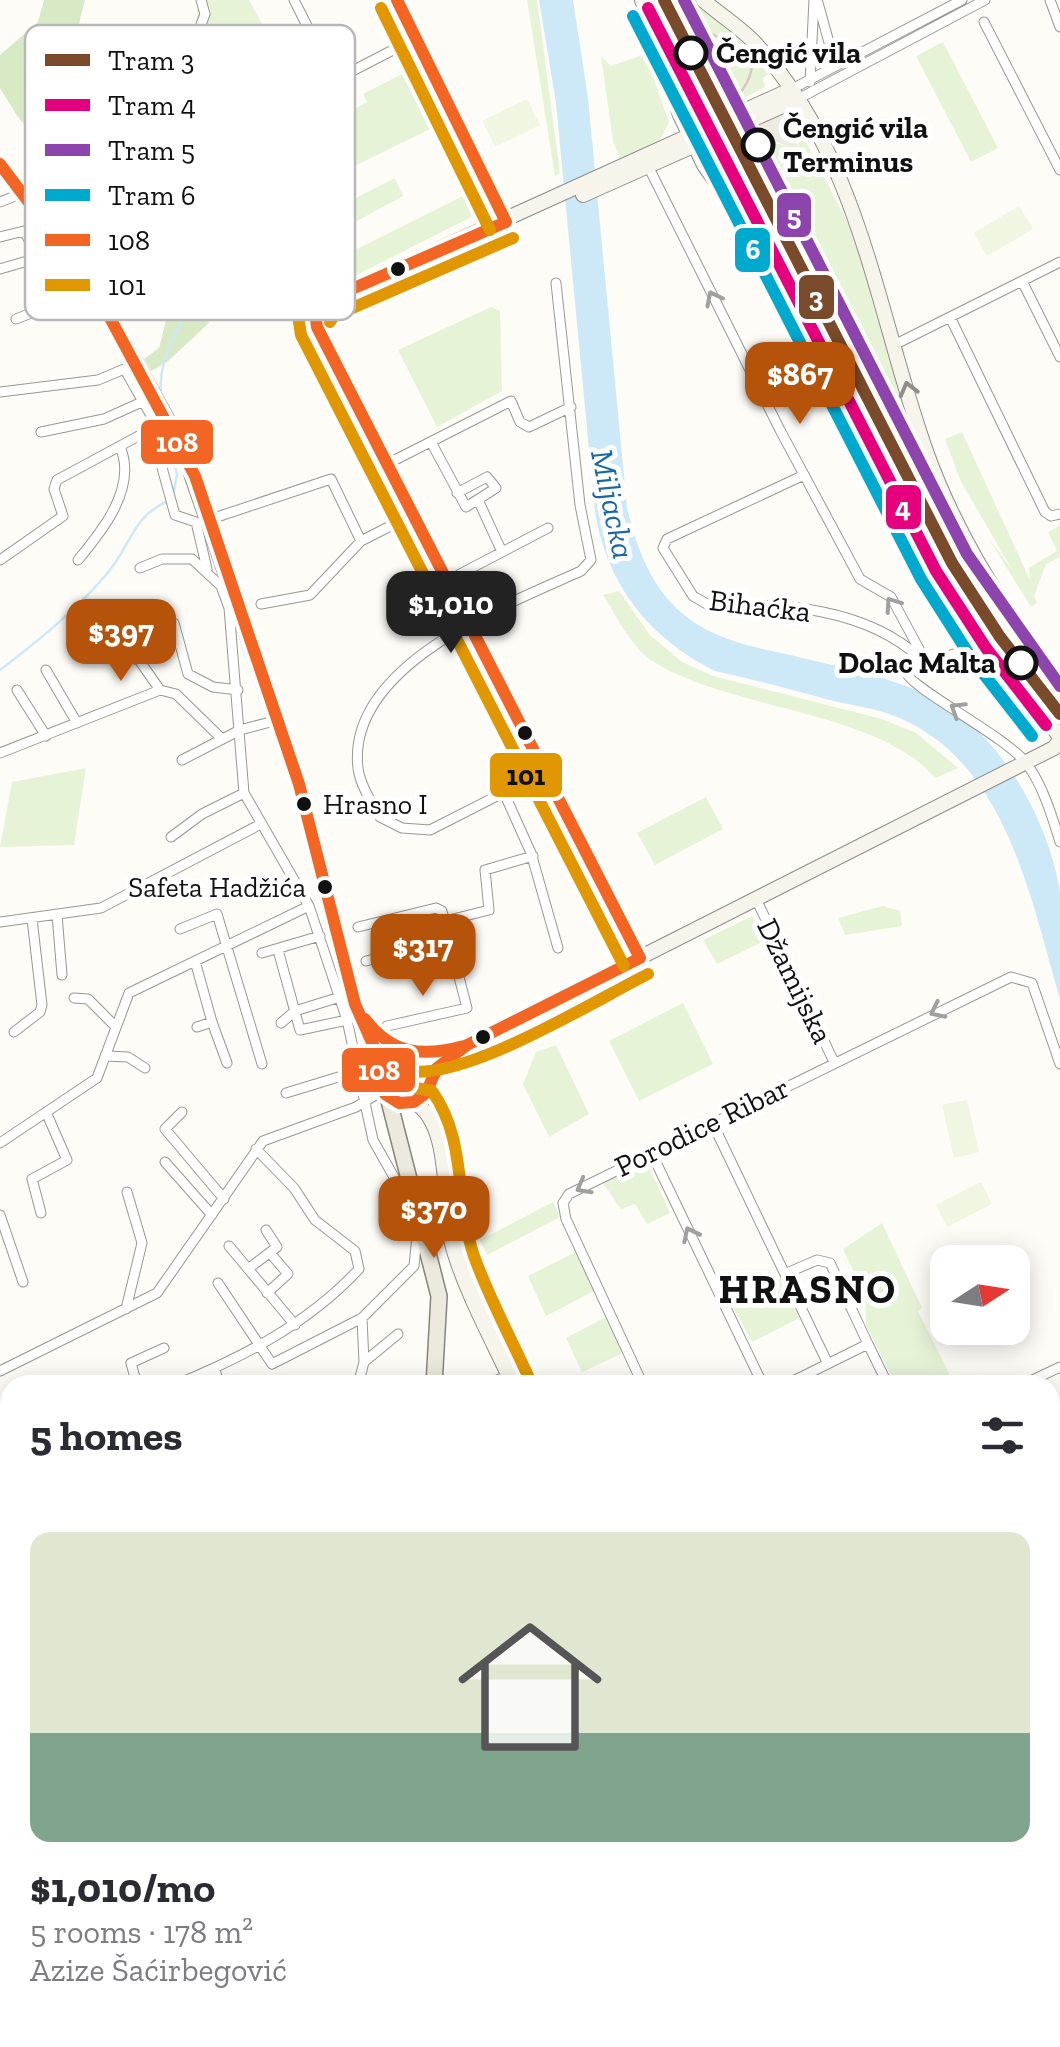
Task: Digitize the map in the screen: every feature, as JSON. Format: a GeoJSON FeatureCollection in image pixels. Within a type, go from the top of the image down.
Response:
{"type":"FeatureCollection","features":[{"type":"Feature","properties":{"kind":"main road"},"geometry":{"type":"LineString","coordinates":[[401,1144],[400,1118],[410,1102],[443,1062],[467,1044],[1058,744],[948,584],[811,315],[693,143],[642,0]]}},
{"type":"Feature","properties":{"kind":"main road"},"geometry":{"type":"LineString","coordinates":[[704,0],[758,46],[793,95],[858,223],[920,433],[950,510],[1000,602],[1060,684]]}},
{"type":"Feature","properties":{"kind":"main road"},"geometry":{"type":"LineString","coordinates":[[355,288],[693,143],[793,95]]}},
{"type":"Feature","properties":{"kind":"main road"},"geometry":{"type":"LineString","coordinates":[[611,179],[650,168],[693,143]]}},
{"type":"Feature","properties":{"kind":"main road"},"geometry":{"type":"LineString","coordinates":[[2,170],[25,196]]}},
{"type":"Feature","properties":{"kind":"main road"},"geometry":{"type":"LineString","coordinates":[[106,320],[195,476],[274,721],[299,784],[348,1000],[380,1068],[439,1296],[435,1375]]}},
{"type":"Feature","properties":{"kind":"main road"},"geometry":{"type":"LineString","coordinates":[[316,320],[467,624],[640,958]]}},
{"type":"Feature","properties":{"kind":"main road"},"geometry":{"type":"LineString","coordinates":[[348,1000],[380,1040],[398,1051],[421,1056],[467,1044]]}},
{"type":"Feature","properties":{"kind":"main road"},"geometry":{"type":"LineString","coordinates":[[380,1068],[398,1051]]}},
{"type":"Feature","properties":{"kind":"main road"},"geometry":{"type":"LineString","coordinates":[[421,1056],[452,1143],[464,1250],[521,1375]]}},
{"type":"Feature","properties":{"kind":"main road"},"geometry":{"type":"LineString","coordinates":[[385,1094],[410,1102],[434,1125],[452,1245],[502,1375]]}},
{"type":"Feature","properties":{"kind":"street"},"geometry":{"type":"LineString","coordinates":[[201,0],[205,14],[201,25]]}},
{"type":"Feature","properties":{"kind":"street"},"geometry":{"type":"LineString","coordinates":[[294,0],[307,25]]}},
{"type":"Feature","properties":{"kind":"street"},"geometry":{"type":"LineString","coordinates":[[398,0],[506,222]]}},
{"type":"Feature","properties":{"kind":"street"},"geometry":{"type":"LineString","coordinates":[[812,79],[816,0]]}},
{"type":"Feature","properties":{"kind":"street"},"geometry":{"type":"LineString","coordinates":[[816,0],[830,46],[843,55],[858,53]]}},
{"type":"Feature","properties":{"kind":"street"},"geometry":{"type":"LineString","coordinates":[[793,95],[812,79],[858,53],[962,0]]}},
{"type":"Feature","properties":{"kind":"street"},"geometry":{"type":"LineString","coordinates":[[1050,0],[1060,26]]}},
{"type":"Feature","properties":{"kind":"street"},"geometry":{"type":"LineString","coordinates":[[793,95],[978,2]]}},
{"type":"Feature","properties":{"kind":"street"},"geometry":{"type":"LineString","coordinates":[[984,22],[1060,170]]}},
{"type":"Feature","properties":{"kind":"street"},"geometry":{"type":"LineString","coordinates":[[355,68],[416,38]]}},
{"type":"Feature","properties":{"kind":"street"},"geometry":{"type":"LineString","coordinates":[[650,168],[860,579],[892,598],[921,659],[931,662],[985,638]]}},
{"type":"Feature","properties":{"kind":"street"},"geometry":{"type":"LineString","coordinates":[[0,202],[23,193]]}},
{"type":"Feature","properties":{"kind":"street"},"geometry":{"type":"LineString","coordinates":[[0,237],[25,234]]}},
{"type":"Feature","properties":{"kind":"street"},"geometry":{"type":"LineString","coordinates":[[0,269],[25,262]]}},
{"type":"Feature","properties":{"kind":"street"},"geometry":{"type":"LineString","coordinates":[[896,344],[1060,262]]}},
{"type":"Feature","properties":{"kind":"street"},"geometry":{"type":"LineString","coordinates":[[1022,280],[1060,356]]}},
{"type":"Feature","properties":{"kind":"street"},"geometry":{"type":"LineString","coordinates":[[544,772],[430,830],[380,817],[358,769],[362,731],[379,699],[416,656],[467,624],[582,570],[592,556],[580,505],[556,283]]}},
{"type":"Feature","properties":{"kind":"street"},"geometry":{"type":"LineString","coordinates":[[16,319],[25,315]]}},
{"type":"Feature","properties":{"kind":"street"},"geometry":{"type":"LineString","coordinates":[[950,317],[1045,512],[1051,516],[1060,514]]}},
{"type":"Feature","properties":{"kind":"street"},"geometry":{"type":"LineString","coordinates":[[0,392],[98,380],[130,366],[156,426],[56,480],[54,489],[64,509],[63,516],[0,560]]}},
{"type":"Feature","properties":{"kind":"street"},"geometry":{"type":"LineString","coordinates":[[40,432],[104,420],[144,401]]}},
{"type":"Feature","properties":{"kind":"street"},"geometry":{"type":"LineString","coordinates":[[387,464],[510,401],[520,422],[529,428],[571,406]]}},
{"type":"Feature","properties":{"kind":"street"},"geometry":{"type":"LineString","coordinates":[[152,431],[175,515],[196,522],[208,572]]}},
{"type":"Feature","properties":{"kind":"street"},"geometry":{"type":"LineString","coordinates":[[431,442],[457,493],[466,507],[496,490],[490,477],[457,493]]}},
{"type":"Feature","properties":{"kind":"street"},"geometry":{"type":"LineString","coordinates":[[78,560],[96,538],[124,486],[120,448]]}},
{"type":"Feature","properties":{"kind":"street","name":"Bihaćka"},"geometry":{"type":"LineString","coordinates":[[804,475],[667,539],[663,548],[686,586],[712,607],[761,602],[808,607],[902,641],[921,659]]}},
{"type":"Feature","properties":{"kind":"street"},"geometry":{"type":"LineString","coordinates":[[220,516],[331,479],[361,542]]}},
{"type":"Feature","properties":{"kind":"street"},"geometry":{"type":"LineString","coordinates":[[479,502],[502,552]]}},
{"type":"Feature","properties":{"kind":"street"},"geometry":{"type":"LineString","coordinates":[[261,604],[314,592],[361,542],[412,515]]}},
{"type":"Feature","properties":{"kind":"street"},"geometry":{"type":"LineString","coordinates":[[460,574],[548,528]]}},
{"type":"Feature","properties":{"kind":"street"},"geometry":{"type":"LineString","coordinates":[[140,568],[162,560],[192,559],[221,586],[230,608],[244,793],[309,906],[348,1000],[347,1020],[364,1103],[380,1156],[404,1190],[418,1253],[410,1271],[362,1318],[276,1364],[218,1283]]}},
{"type":"Feature","properties":{"kind":"street"},"geometry":{"type":"LineString","coordinates":[[174,623],[188,674],[213,687],[238,690]]}},
{"type":"Feature","properties":{"kind":"street"},"geometry":{"type":"LineString","coordinates":[[114,654],[139,660],[160,690]]}},
{"type":"Feature","properties":{"kind":"street"},"geometry":{"type":"LineString","coordinates":[[921,659],[906,672],[911,684],[956,707],[1026,762],[1060,842]]}},
{"type":"Feature","properties":{"kind":"street"},"geometry":{"type":"LineString","coordinates":[[46,670],[77,723]]}},
{"type":"Feature","properties":{"kind":"street"},"geometry":{"type":"LineString","coordinates":[[17,690],[46,736]]}},
{"type":"Feature","properties":{"kind":"street"},"geometry":{"type":"LineString","coordinates":[[0,754],[160,690],[174,691],[222,738]]}},
{"type":"Feature","properties":{"kind":"street"},"geometry":{"type":"LineString","coordinates":[[182,760],[240,730],[274,721]]}},
{"type":"Feature","properties":{"kind":"street"},"geometry":{"type":"LineString","coordinates":[[504,792],[532,856],[558,948]]}},
{"type":"Feature","properties":{"kind":"street"},"geometry":{"type":"LineString","coordinates":[[171,837],[202,814],[244,793]]}},
{"type":"Feature","properties":{"kind":"street"},"geometry":{"type":"LineString","coordinates":[[0,922],[57,915],[120,900],[259,825]]}},
{"type":"Feature","properties":{"kind":"street"},"geometry":{"type":"LineString","coordinates":[[444,921],[488,910],[484,870],[532,856]]}},
{"type":"Feature","properties":{"kind":"street","name":"Džamijska"},"geometry":{"type":"LineString","coordinates":[[756,899],[834,1062]]}},
{"type":"Feature","properties":{"kind":"street"},"geometry":{"type":"LineString","coordinates":[[0,1143],[97,1078],[129,993],[309,906]]}},
{"type":"Feature","properties":{"kind":"street"},"geometry":{"type":"LineString","coordinates":[[358,927],[436,908],[442,911],[467,1008],[387,1026]]}},
{"type":"Feature","properties":{"kind":"street"},"geometry":{"type":"LineString","coordinates":[[180,929],[215,913],[262,1064]]}},
{"type":"Feature","properties":{"kind":"street"},"geometry":{"type":"LineString","coordinates":[[57,915],[62,975]]}},
{"type":"Feature","properties":{"kind":"street"},"geometry":{"type":"LineString","coordinates":[[14,1032],[40,1012],[42,1005],[32,918]]}},
{"type":"Feature","properties":{"kind":"street"},"geometry":{"type":"LineString","coordinates":[[262,953],[320,936]]}},
{"type":"Feature","properties":{"kind":"street"},"geometry":{"type":"LineString","coordinates":[[366,961],[449,940]]}},
{"type":"Feature","properties":{"kind":"street"},"geometry":{"type":"LineString","coordinates":[[278,950],[302,1031],[347,1020]]}},
{"type":"Feature","properties":{"kind":"street"},"geometry":{"type":"LineString","coordinates":[[195,961],[227,1064]]}},
{"type":"Feature","properties":{"kind":"street","name":"Porodice Ribar"},"geometry":{"type":"LineString","coordinates":[[638,1375],[562,1210],[569,1194],[1011,977],[1026,980],[1037,993],[1060,1064]]}},
{"type":"Feature","properties":{"kind":"street"},"geometry":{"type":"LineString","coordinates":[[74,998],[88,999],[114,1026]]}},
{"type":"Feature","properties":{"kind":"street"},"geometry":{"type":"LineString","coordinates":[[281,1023],[294,1010],[348,1000]]}},
{"type":"Feature","properties":{"kind":"street"},"geometry":{"type":"LineString","coordinates":[[197,1028],[212,1022]]}},
{"type":"Feature","properties":{"kind":"street"},"geometry":{"type":"LineString","coordinates":[[106,1056],[128,1057],[144,1068]]}},
{"type":"Feature","properties":{"kind":"street"},"geometry":{"type":"LineString","coordinates":[[286,1093],[358,1072]]}},
{"type":"Feature","properties":{"kind":"street"},"geometry":{"type":"LineString","coordinates":[[0,1371],[161,1290],[256,1149],[280,1133],[385,1094]]}},
{"type":"Feature","properties":{"kind":"street"},"geometry":{"type":"LineString","coordinates":[[41,1213],[32,1180],[67,1160],[46,1112]]}},
{"type":"Feature","properties":{"kind":"street"},"geometry":{"type":"LineString","coordinates":[[182,1112],[164,1129],[224,1199]]}},
{"type":"Feature","properties":{"kind":"street"},"geometry":{"type":"LineString","coordinates":[[712,1122],[828,1364]]}},
{"type":"Feature","properties":{"kind":"street"},"geometry":{"type":"LineString","coordinates":[[380,1156],[401,1144]]}},
{"type":"Feature","properties":{"kind":"street"},"geometry":{"type":"LineString","coordinates":[[198,1375],[294,1325],[332,1298],[359,1269],[360,1259],[355,1250],[315,1220],[294,1188],[256,1149]]}},
{"type":"Feature","properties":{"kind":"street"},"geometry":{"type":"LineString","coordinates":[[651,1152],[758,1375]]}},
{"type":"Feature","properties":{"kind":"street"},"geometry":{"type":"LineString","coordinates":[[165,1162],[212,1215]]}},
{"type":"Feature","properties":{"kind":"street"},"geometry":{"type":"LineString","coordinates":[[126,1309],[142,1243],[128,1192]]}},
{"type":"Feature","properties":{"kind":"street"},"geometry":{"type":"LineString","coordinates":[[0,1215],[23,1282]]}},
{"type":"Feature","properties":{"kind":"street"},"geometry":{"type":"LineString","coordinates":[[248,1269],[277,1246],[266,1230]]}},
{"type":"Feature","properties":{"kind":"street"},"geometry":{"type":"LineString","coordinates":[[229,1246],[294,1325]]}},
{"type":"Feature","properties":{"kind":"street"},"geometry":{"type":"LineString","coordinates":[[267,1294],[288,1274],[270,1253]]}},
{"type":"Feature","properties":{"kind":"street"},"geometry":{"type":"LineString","coordinates":[[787,1273],[817,1260],[830,1263],[883,1375]]}},
{"type":"Feature","properties":{"kind":"street"},"geometry":{"type":"LineString","coordinates":[[361,1375],[364,1362],[362,1318]]}},
{"type":"Feature","properties":{"kind":"street"},"geometry":{"type":"LineString","coordinates":[[364,1362],[398,1334]]}},
{"type":"Feature","properties":{"kind":"street"},"geometry":{"type":"LineString","coordinates":[[805,1375],[868,1344]]}},
{"type":"Feature","properties":{"kind":"street"},"geometry":{"type":"LineString","coordinates":[[134,1375],[131,1363],[164,1348]]}},
{"type":"Feature","properties":{"kind":"street"},"geometry":{"type":"LineString","coordinates":[[214,1368],[216,1375]]}},
{"type":"Feature","properties":{"kind":"green space"},"geometry":{"type":"Polygon","coordinates":[[[44,0],[85,0],[79,25],[35,25],[44,0]]]}},
{"type":"Feature","properties":{"kind":"green space"},"geometry":{"type":"Polygon","coordinates":[[[198,0],[249,0],[263,25],[196,25],[198,0]]]}},
{"type":"Feature","properties":{"kind":"green space"},"geometry":{"type":"Polygon","coordinates":[[[527,0],[537,0],[560,173],[555,176],[527,0]]]}},
{"type":"Feature","properties":{"kind":"green space"},"geometry":{"type":"Polygon","coordinates":[[[649,0],[693,0],[743,43],[768,74],[763,78],[765,87],[704,119],[695,111],[692,116],[649,0]]]}},
{"type":"Feature","properties":{"kind":"green space"},"geometry":{"type":"Polygon","coordinates":[[[25,33],[25,125],[0,88],[0,55],[25,33]]]}},
{"type":"Feature","properties":{"kind":"green space"},"geometry":{"type":"Polygon","coordinates":[[[943,42],[998,148],[971,162],[916,56],[943,42]]]}},
{"type":"Feature","properties":{"kind":"green space"},"geometry":{"type":"Polygon","coordinates":[[[601,56],[611,66],[640,56],[647,60],[669,122],[659,142],[620,160],[613,141],[601,56]]]}},
{"type":"Feature","properties":{"kind":"green space"},"geometry":{"type":"Polygon","coordinates":[[[402,74],[430,129],[355,166],[355,108],[367,102],[363,94],[402,74]]]}},
{"type":"Feature","properties":{"kind":"green space"},"geometry":{"type":"Polygon","coordinates":[[[527,99],[540,125],[495,147],[482,121],[527,99]]]}},
{"type":"Feature","properties":{"kind":"green space"},"geometry":{"type":"Polygon","coordinates":[[[796,130],[800,130],[855,237],[930,484],[976,577],[1027,652],[1013,662],[950,572],[810,301],[713,166],[717,155],[735,147],[742,154],[763,143],[799,149],[796,130]]]}},
{"type":"Feature","properties":{"kind":"green space"},"geometry":{"type":"Polygon","coordinates":[[[395,178],[403,196],[355,222],[355,198],[395,178]]]}},
{"type":"Feature","properties":{"kind":"green space"},"geometry":{"type":"Polygon","coordinates":[[[477,189],[487,209],[355,276],[355,245],[357,249],[477,189]]]}},
{"type":"Feature","properties":{"kind":"green space"},"geometry":{"type":"Polygon","coordinates":[[[1019,206],[1033,229],[987,256],[974,233],[1019,206]]]}},
{"type":"Feature","properties":{"kind":"green space"},"geometry":{"type":"Polygon","coordinates":[[[491,307],[500,311],[502,391],[437,427],[398,350],[491,307]]]}},
{"type":"Feature","properties":{"kind":"green space"},"geometry":{"type":"Polygon","coordinates":[[[166,320],[209,323],[167,362],[151,371],[144,359],[159,348],[166,320]]]}},
{"type":"Feature","properties":{"kind":"green space"},"geometry":{"type":"Polygon","coordinates":[[[962,432],[1030,580],[1029,568],[1057,551],[1048,532],[1060,525],[1060,557],[1046,564],[1034,596],[1037,603],[1031,607],[989,539],[1012,569],[961,482],[945,439],[962,432]]]}},
{"type":"Feature","properties":{"kind":"green space"},"geometry":{"type":"Polygon","coordinates":[[[619,591],[650,635],[682,662],[713,676],[882,719],[916,733],[958,768],[935,778],[910,756],[879,738],[722,691],[654,662],[631,640],[603,595],[619,591]]]}},
{"type":"Feature","properties":{"kind":"green space"},"geometry":{"type":"Polygon","coordinates":[[[86,768],[74,845],[0,847],[12,782],[86,768]]]}},
{"type":"Feature","properties":{"kind":"green space"},"geometry":{"type":"Polygon","coordinates":[[[706,797],[723,829],[655,865],[637,833],[706,797]]]}},
{"type":"Feature","properties":{"kind":"green space"},"geometry":{"type":"Polygon","coordinates":[[[883,906],[900,911],[902,926],[845,935],[838,918],[883,906]]]}},
{"type":"Feature","properties":{"kind":"green space"},"geometry":{"type":"Polygon","coordinates":[[[752,916],[766,940],[717,964],[703,940],[752,916]]]}},
{"type":"Feature","properties":{"kind":"green space"},"geometry":{"type":"Polygon","coordinates":[[[683,1003],[713,1064],[639,1101],[609,1041],[683,1003]]]}},
{"type":"Feature","properties":{"kind":"green space"},"geometry":{"type":"Polygon","coordinates":[[[556,1045],[589,1114],[549,1137],[523,1084],[536,1052],[556,1045]]]}},
{"type":"Feature","properties":{"kind":"green space"},"geometry":{"type":"Polygon","coordinates":[[[967,1100],[979,1152],[954,1158],[942,1105],[967,1100]]]}},
{"type":"Feature","properties":{"kind":"green space"},"geometry":{"type":"Polygon","coordinates":[[[645,1158],[670,1213],[647,1224],[635,1204],[621,1209],[600,1179],[645,1158]]]}},
{"type":"Feature","properties":{"kind":"green space"},"geometry":{"type":"Polygon","coordinates":[[[981,1182],[992,1204],[947,1227],[936,1205],[981,1182]]]}},
{"type":"Feature","properties":{"kind":"green space"},"geometry":{"type":"Polygon","coordinates":[[[553,1202],[560,1217],[487,1255],[480,1240],[553,1202]]]}},
{"type":"Feature","properties":{"kind":"green space"},"geometry":{"type":"Polygon","coordinates":[[[882,1223],[922,1308],[918,1311],[930,1335],[930,1345],[935,1345],[950,1375],[891,1375],[866,1325],[865,1295],[843,1249],[882,1223]]]}},
{"type":"Feature","properties":{"kind":"green space"},"geometry":{"type":"Polygon","coordinates":[[[576,1252],[594,1291],[546,1316],[528,1276],[576,1252]]]}},
{"type":"Feature","properties":{"kind":"green space"},"geometry":{"type":"Polygon","coordinates":[[[780,1278],[799,1318],[752,1342],[731,1303],[780,1278]]]}},
{"type":"Feature","properties":{"kind":"green space"},"geometry":{"type":"Polygon","coordinates":[[[606,1317],[623,1353],[582,1372],[566,1338],[606,1317]]]}},
{"type":"Feature","properties":{"kind":"shaded area"},"geometry":{"type":"Polygon","coordinates":[[[780,115],[791,117],[800,130],[794,134],[799,150],[774,141],[752,146],[750,141],[717,155],[713,166],[709,153],[712,149],[780,115]]]}},
{"type":"Feature","properties":{"kind":"water","name":"Miljacka"},"geometry":{"type":"Polygon","coordinates":[[[539,0],[573,0],[588,98],[627,508],[646,566],[683,614],[712,632],[899,684],[928,695],[976,730],[1016,778],[1054,863],[1060,892],[1060,999],[1008,835],[962,763],[931,735],[892,715],[715,671],[691,658],[651,625],[621,586],[595,512],[556,103],[539,0]]]}},
{"type":"Feature","properties":{"kind":"waterway"},"geometry":{"type":"LineString","coordinates":[[161,394],[166,356],[181,320]]}},
{"type":"Feature","properties":{"kind":"waterway"},"geometry":{"type":"LineString","coordinates":[[165,431],[177,474],[173,496]]}},
{"type":"Feature","properties":{"kind":"waterway"},"geometry":{"type":"LineString","coordinates":[[0,670],[81,602],[114,565],[147,515],[168,501]]}},
{"type":"Feature","properties":{"kind":"tram line","name":"3"},"geometry":{"type":"LineString","coordinates":[[664,0],[952,563],[1000,637],[1060,714]]}},
{"type":"Feature","properties":{"kind":"tram line"},"geometry":{"type":"LineString","coordinates":[[670,0],[695,25],[749,56],[752,65],[741,92],[719,102],[693,92],[684,75],[677,26]]}},
{"type":"Feature","properties":{"kind":"tram line","name":"5"},"geometry":{"type":"LineString","coordinates":[[684,0],[967,554],[1060,686]]}},
{"type":"Feature","properties":{"kind":"tram line","name":"4"},"geometry":{"type":"LineString","coordinates":[[648,8],[936,571],[986,648],[1046,725]]}},
{"type":"Feature","properties":{"kind":"tram line","name":"6"},"geometry":{"type":"LineString","coordinates":[[633,16],[921,579],[972,659],[1032,736]]}},
{"type":"Feature","properties":{"kind":"transit line","name":"108"},"geometry":{"type":"LineString","coordinates":[[397,0],[506,222]]}},
{"type":"Feature","properties":{"kind":"transit line","name":"101"},"geometry":{"type":"LineString","coordinates":[[381,8],[490,230]]}},
{"type":"Feature","properties":{"kind":"transit line","name":"108"},"geometry":{"type":"LineString","coordinates":[[0,164],[25,197]]}},
{"type":"Feature","properties":{"kind":"transit line","name":"108"},"geometry":{"type":"LineString","coordinates":[[355,288],[506,222]]}},
{"type":"Feature","properties":{"kind":"transit line","name":"101"},"geometry":{"type":"LineString","coordinates":[[355,307],[513,238]]}},
{"type":"Feature","properties":{"kind":"transit line","name":"108"},"geometry":{"type":"LineString","coordinates":[[111,320],[195,476],[299,784],[355,1004],[378,1056],[379,1084],[385,1094],[399,1103],[414,1102],[426,1093],[437,1068],[467,1045],[640,958]]}},
{"type":"Feature","properties":{"kind":"transit line","name":"101"},"geometry":{"type":"LineString","coordinates":[[299,320],[301,335],[624,966]]}},
{"type":"Feature","properties":{"kind":"transit line","name":"108"},"geometry":{"type":"LineString","coordinates":[[316,320],[640,958]]}},
{"type":"Feature","properties":{"kind":"transit line","name":"101"},"geometry":{"type":"LineString","coordinates":[[528,1375],[474,1256],[456,1150],[443,1110],[432,1091],[405,1086],[399,1074],[403,1070],[427,1071],[457,1065],[491,1053],[648,974]]}},
{"type":"Feature","properties":{"kind":"transit line","name":"108"},"geometry":{"type":"LineString","coordinates":[[365,1019],[386,1040],[409,1050],[464,1046]]}},
{"type":"Feature","properties":{"kind":"place","name":"Čengić vila"},"geometry":{"type":"Point","coordinates":[691,53]}},
{"type":"Feature","properties":{"kind":"place","name":"Čengić vila Terminus"},"geometry":{"type":"Point","coordinates":[758,145]}},
{"type":"Feature","properties":{"kind":"place","name":"Dolac Malta"},"geometry":{"type":"Point","coordinates":[1021,663]}},
{"type":"Feature","properties":{"kind":"place","name":"Hrasno I"},"geometry":{"type":"Point","coordinates":[304,804]}},
{"type":"Feature","properties":{"kind":"place","name":"Safeta Hadžića"},"geometry":{"type":"Point","coordinates":[325,887]}},
{"type":"Feature","properties":{"kind":"district","name":"HRASNO"},"geometry":{"type":"Point","coordinates":[808,1289]}}]}
